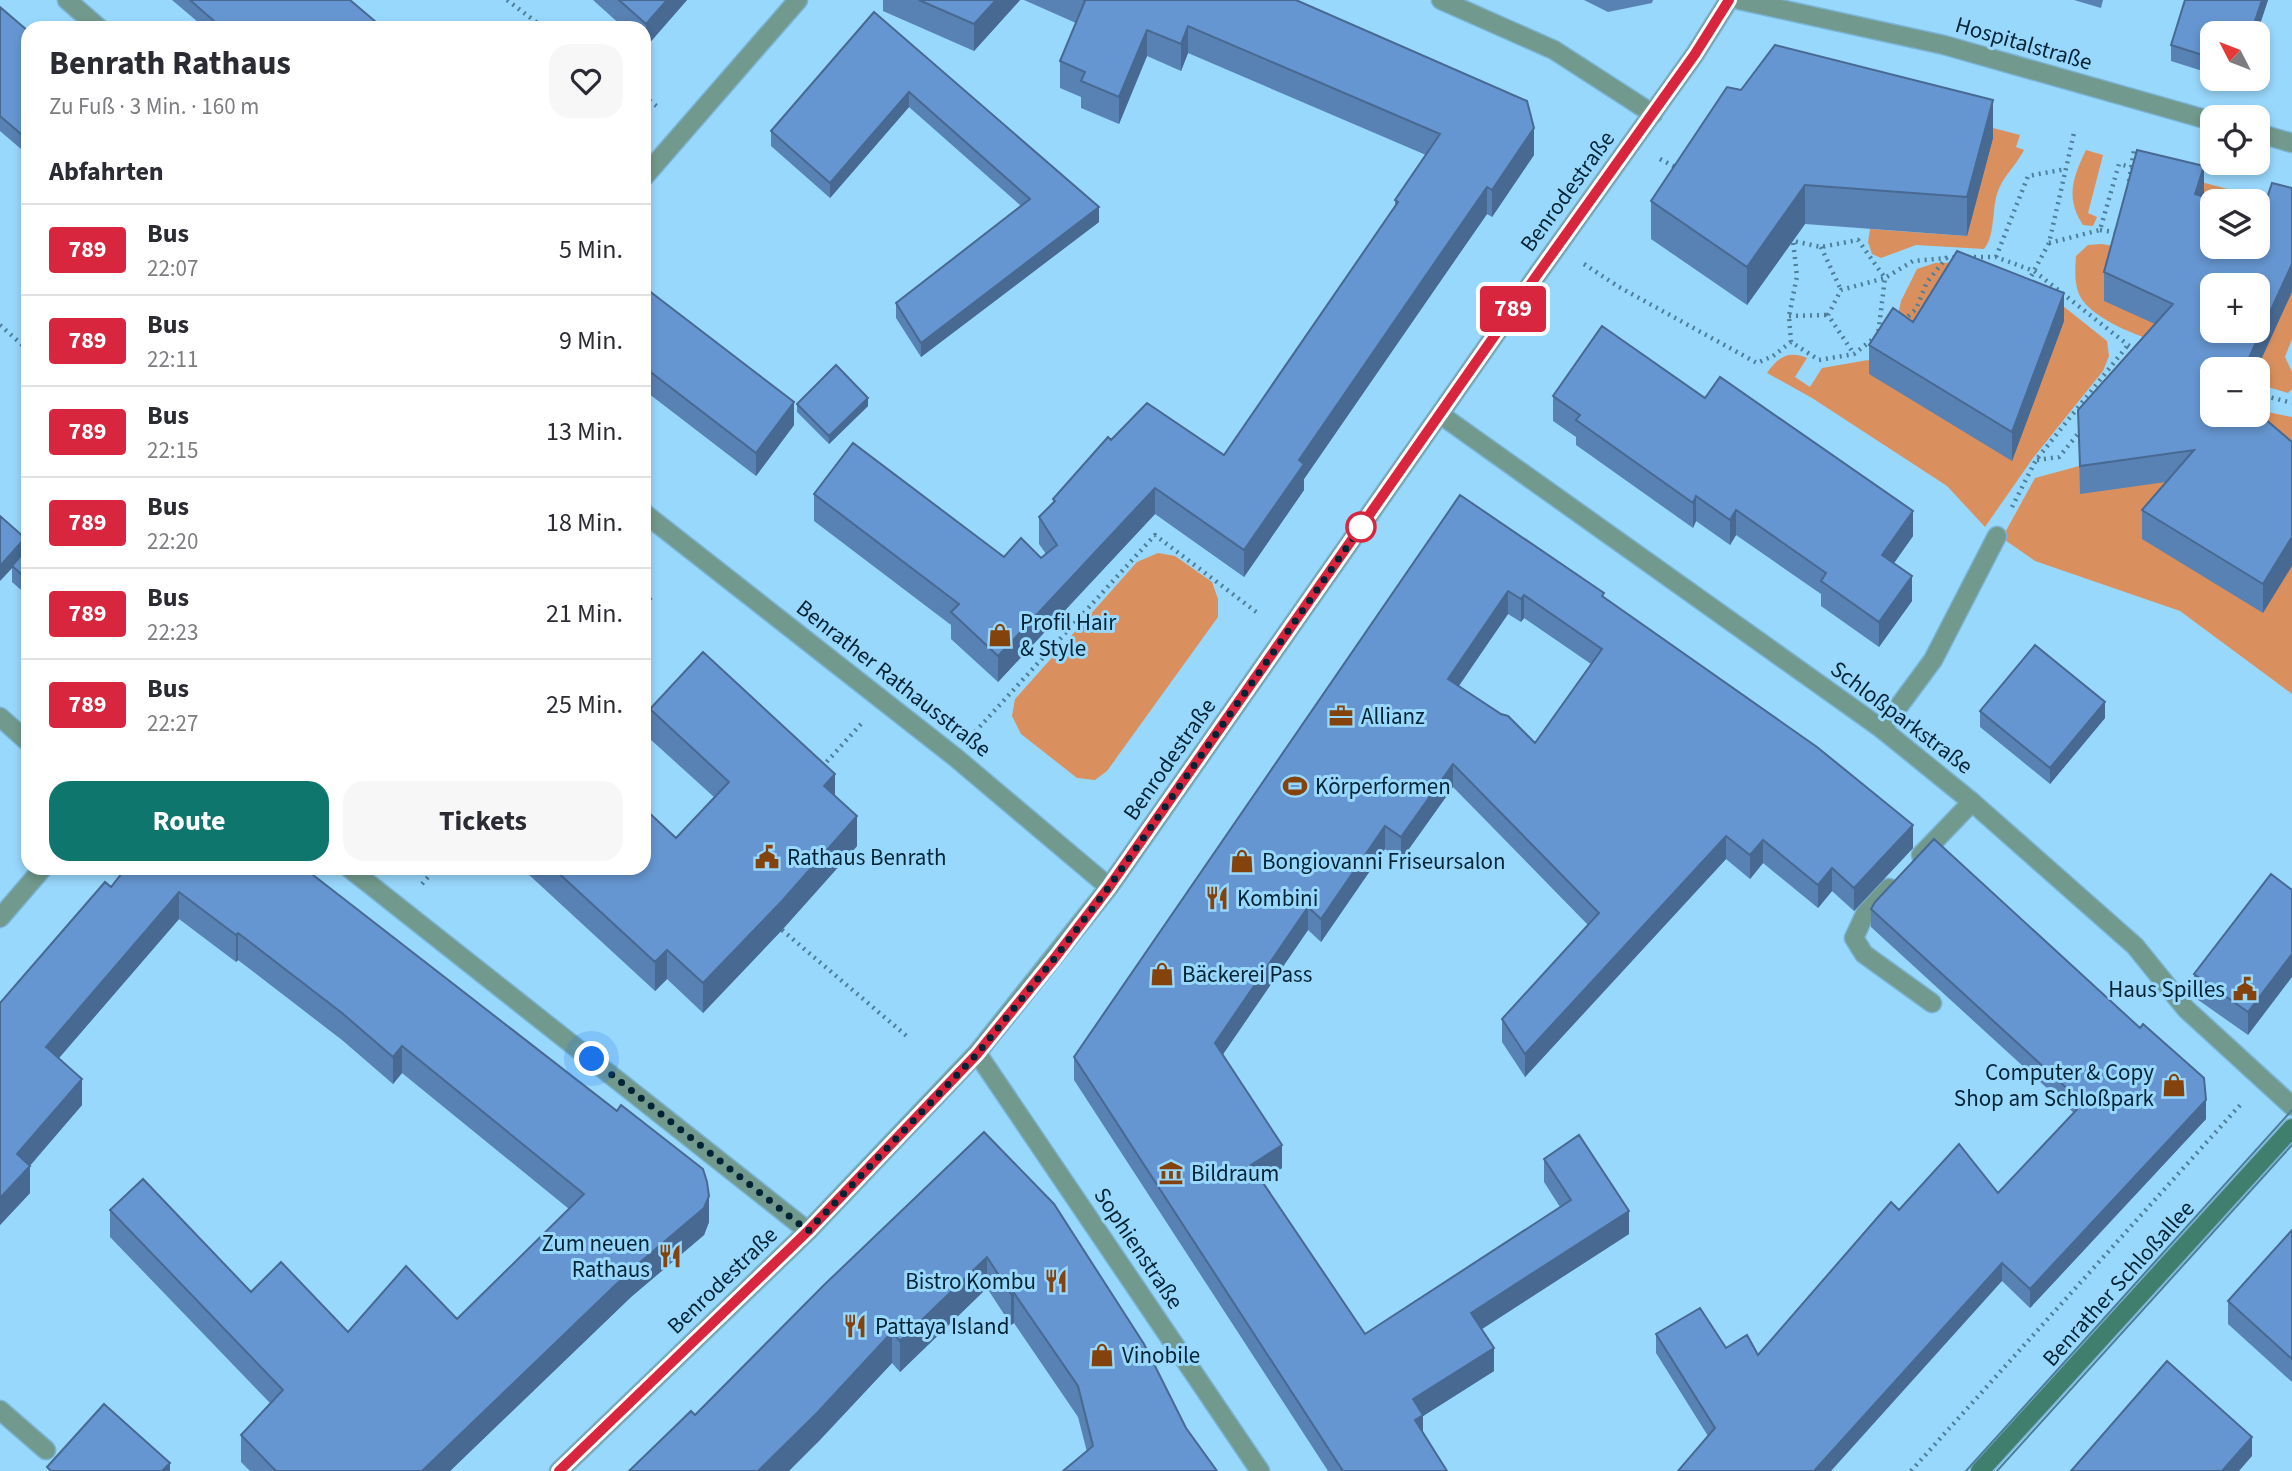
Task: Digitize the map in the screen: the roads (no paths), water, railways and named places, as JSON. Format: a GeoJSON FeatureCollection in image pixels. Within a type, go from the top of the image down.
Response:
{"type":"FeatureCollection","features":[{"type":"Feature","properties":{"kind":"main road","name":"Benrather Schloßallee"},"geometry":{"type":"LineString","coordinates":[[1980,1471],[2292,1128]]}},
{"type":"Feature","properties":{"kind":"street"},"geometry":{"type":"LineString","coordinates":[[66,0],[91,21]]}},
{"type":"Feature","properties":{"kind":"street"},"geometry":{"type":"LineString","coordinates":[[651,169],[798,0]]}},
{"type":"Feature","properties":{"kind":"street"},"geometry":{"type":"LineString","coordinates":[[1441,0],[1554,50],[1653,114]]}},
{"type":"Feature","properties":{"kind":"street","name":"Benrodestraße"},"geometry":{"type":"LineString","coordinates":[[559,1471],[808,1231],[977,1054],[1054,959],[1109,887],[1695,54],[1729,0]]}},
{"type":"Feature","properties":{"kind":"street","name":"Hospitalstraße"},"geometry":{"type":"LineString","coordinates":[[1739,0],[1944,45],[2200,118]]}},
{"type":"Feature","properties":{"kind":"street"},"geometry":{"type":"LineString","coordinates":[[2270,137],[2292,143]]}},
{"type":"Feature","properties":{"kind":"street","name":"Schloßparkstraße"},"geometry":{"type":"LineString","coordinates":[[1441,415],[1882,729],[1972,802],[2135,946],[2186,1009],[2292,1106]]}},
{"type":"Feature","properties":{"kind":"street","name":"Benrather Rathausstraße"},"geometry":{"type":"LineString","coordinates":[[651,518],[955,757],[1109,887]]}},
{"type":"Feature","properties":{"kind":"street"},"geometry":{"type":"LineString","coordinates":[[1882,729],[1933,660],[1997,536]]}},
{"type":"Feature","properties":{"kind":"street"},"geometry":{"type":"LineString","coordinates":[[0,717],[21,736]]}},
{"type":"Feature","properties":{"kind":"street"},"geometry":{"type":"LineString","coordinates":[[1932,1003],[1864,954],[1854,938],[1865,914],[1972,802]]}},
{"type":"Feature","properties":{"kind":"street"},"geometry":{"type":"LineString","coordinates":[[0,918],[37,875]]}},
{"type":"Feature","properties":{"kind":"street"},"geometry":{"type":"LineString","coordinates":[[358,875],[808,1231]]}},
{"type":"Feature","properties":{"kind":"street","name":"Sophienstraße"},"geometry":{"type":"LineString","coordinates":[[977,1054],[1260,1471]]}},
{"type":"Feature","properties":{"kind":"street"},"geometry":{"type":"LineString","coordinates":[[0,1410],[46,1450]]}},
{"type":"Feature","properties":{"kind":"tram line"},"geometry":{"type":"LineString","coordinates":[[1966,1471],[2292,1110]]}},
{"type":"Feature","properties":{"kind":"tram line"},"geometry":{"type":"LineString","coordinates":[[1997,1471],[2292,1145]]}},
{"type":"Feature","properties":{"kind":"place","name":"Profil Hair & Style"},"geometry":{"type":"Point","coordinates":[1000,635]}},
{"type":"Feature","properties":{"kind":"place","name":"Allianz"},"geometry":{"type":"Point","coordinates":[1341,716]}},
{"type":"Feature","properties":{"kind":"place","name":"Körperformen"},"geometry":{"type":"Point","coordinates":[1295,786]}},
{"type":"Feature","properties":{"kind":"place","name":"Rathaus Benrath"},"geometry":{"type":"Point","coordinates":[767,857]}},
{"type":"Feature","properties":{"kind":"place","name":"Bongiovanni Friseursalon"},"geometry":{"type":"Point","coordinates":[1242,861]}},
{"type":"Feature","properties":{"kind":"place","name":"Kombini"},"geometry":{"type":"Point","coordinates":[1217,898]}},
{"type":"Feature","properties":{"kind":"place","name":"Bäckerei Pass"},"geometry":{"type":"Point","coordinates":[1162,974]}},
{"type":"Feature","properties":{"kind":"place","name":"Haus Spilles"},"geometry":{"type":"Point","coordinates":[2245,989]}},
{"type":"Feature","properties":{"kind":"place","name":"Computer & Copy Shop am Schloßpark"},"geometry":{"type":"Point","coordinates":[2174,1085]}},
{"type":"Feature","properties":{"kind":"place","name":"Bildraum"},"geometry":{"type":"Point","coordinates":[1171,1173]}},
{"type":"Feature","properties":{"kind":"place","name":"Zum neuen Rathaus"},"geometry":{"type":"Point","coordinates":[670,1256]}},
{"type":"Feature","properties":{"kind":"place","name":"Bistro Kombu"},"geometry":{"type":"Point","coordinates":[1056,1281]}},
{"type":"Feature","properties":{"kind":"place","name":"Pattaya Island"},"geometry":{"type":"Point","coordinates":[855,1326]}},
{"type":"Feature","properties":{"kind":"place","name":"Vinobile"},"geometry":{"type":"Point","coordinates":[1102,1355]}}]}
